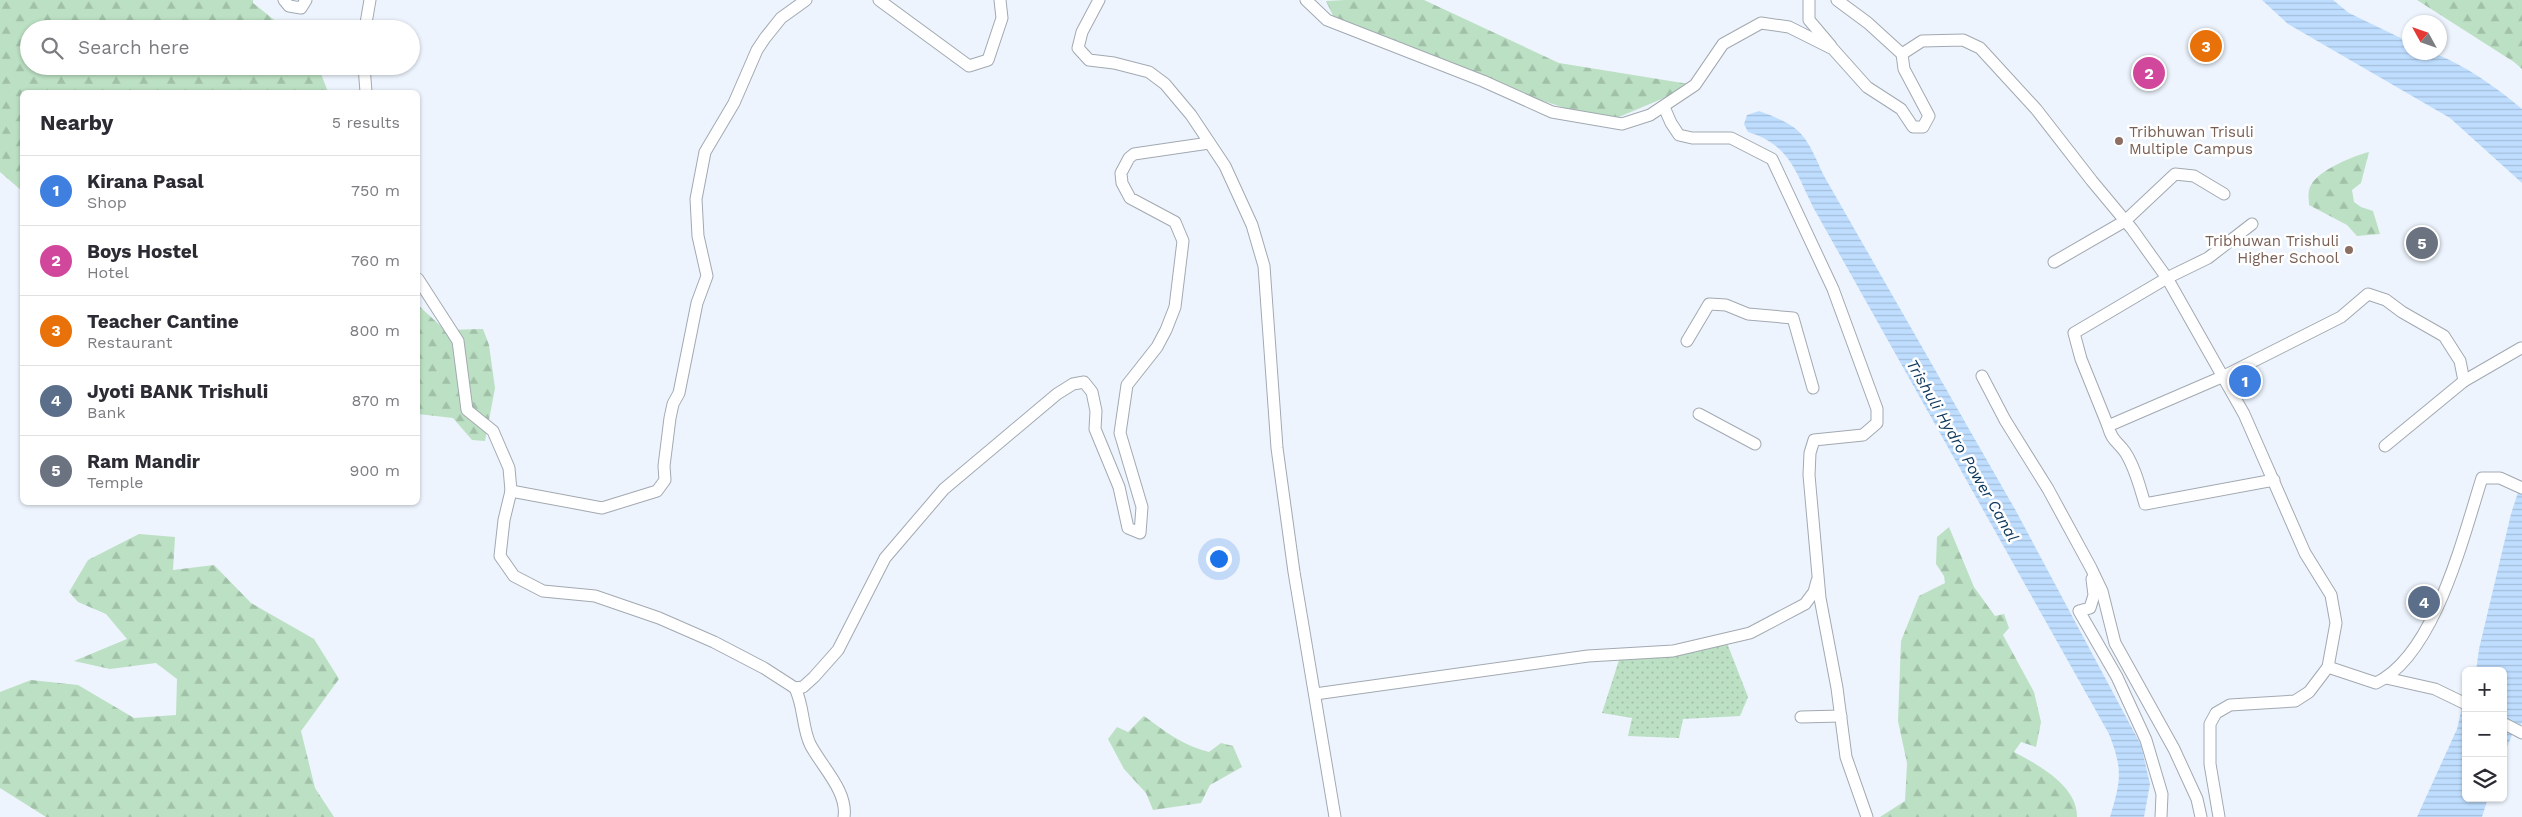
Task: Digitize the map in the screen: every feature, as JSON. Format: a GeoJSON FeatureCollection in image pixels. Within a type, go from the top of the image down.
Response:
{"type":"FeatureCollection","features":[{"type":"Feature","properties":{"kind":"street"},"geometry":{"type":"LineString","coordinates":[[284,0],[289,6],[301,8],[306,0]]}},
{"type":"Feature","properties":{"kind":"street"},"geometry":{"type":"LineString","coordinates":[[367,20],[370,0]]}},
{"type":"Feature","properties":{"kind":"street"},"geometry":{"type":"LineString","coordinates":[[511,491],[602,508],[657,491],[665,480],[664,466],[673,404],[679,393],[698,303],[708,276],[698,236],[696,199],[705,152],[734,103],[757,50],[781,18],[806,0]]}},
{"type":"Feature","properties":{"kind":"street"},"geometry":{"type":"LineString","coordinates":[[879,0],[969,66],[988,60],[1002,18],[1000,0]]}},
{"type":"Feature","properties":{"kind":"street"},"geometry":{"type":"LineString","coordinates":[[1099,0],[1082,32],[1078,48],[1089,60],[1114,63],[1149,72],[1165,84],[1190,115],[1225,166],[1240,196],[1264,266],[1276,448],[1294,572],[1335,817]]}},
{"type":"Feature","properties":{"kind":"street"},"geometry":{"type":"LineString","coordinates":[[1306,0],[1327,20],[1483,81],[1552,112],[1622,124],[1650,115],[1695,85],[1723,44],[1762,23],[1789,27],[1833,49]]}},
{"type":"Feature","properties":{"kind":"street"},"geometry":{"type":"LineString","coordinates":[[1809,0],[1809,20],[1867,87],[1900,109],[1913,127],[1923,127],[1929,116],[1904,69],[1902,54],[1868,23],[1837,0]]}},
{"type":"Feature","properties":{"kind":"street"},"geometry":{"type":"LineString","coordinates":[[1902,54],[1922,41],[1964,40],[1980,48],[2036,109],[2125,221],[2167,278],[2224,376],[2244,414],[2305,553],[2331,595],[2336,623],[2328,667],[2308,692],[2295,702],[2230,705],[2216,713],[2210,724],[2210,764],[2219,817]]}},
{"type":"Feature","properties":{"kind":"street"},"geometry":{"type":"LineString","coordinates":[[365,75],[366,90]]}},
{"type":"Feature","properties":{"kind":"street"},"geometry":{"type":"LineString","coordinates":[[1664,107],[1671,123],[1680,135],[1692,138],[1732,138],[1772,159],[1833,290],[1877,409],[1877,423],[1863,435],[1814,440],[1810,453],[1809,474],[1820,598],[1841,716],[1846,757],[1867,817]]}},
{"type":"Feature","properties":{"kind":"street"},"geometry":{"type":"LineString","coordinates":[[795,688],[804,686],[838,650],[886,558],[944,489],[1057,394],[1073,384],[1084,382],[1092,392],[1096,411],[1094,429],[1119,487],[1128,528],[1140,533],[1142,507],[1120,433],[1127,385],[1157,347],[1175,307],[1183,241],[1175,222],[1130,198],[1122,183],[1120,173],[1128,158],[1134,154],[1209,143]]}},
{"type":"Feature","properties":{"kind":"street"},"geometry":{"type":"LineString","coordinates":[[2054,262],[2125,221],[2175,174],[2194,176],[2224,194]]}},
{"type":"Feature","properties":{"kind":"street"},"geometry":{"type":"LineString","coordinates":[[2252,224],[2208,258],[2167,278],[2074,333],[2084,367],[2112,439],[2125,452],[2139,484],[2145,504],[2224,491],[2274,480]]}},
{"type":"Feature","properties":{"kind":"street"},"geometry":{"type":"LineString","coordinates":[[420,283],[458,341],[468,410],[493,431],[509,468],[511,491],[504,520],[500,556],[514,576],[543,591],[595,596],[660,618],[731,650],[795,688],[801,700],[809,743],[837,788],[845,811],[844,817]]}},
{"type":"Feature","properties":{"kind":"street"},"geometry":{"type":"LineString","coordinates":[[2108,426],[2224,376],[2341,317],[2368,294],[2386,300],[2402,312],[2444,336],[2460,361],[2464,381]]}},
{"type":"Feature","properties":{"kind":"street"},"geometry":{"type":"LineString","coordinates":[[1687,341],[1709,304],[1726,305],[1748,314],[1793,318],[1813,388]]}},
{"type":"Feature","properties":{"kind":"street"},"geometry":{"type":"LineString","coordinates":[[2385,446],[2464,381],[2521,348]]}},
{"type":"Feature","properties":{"kind":"street"},"geometry":{"type":"LineString","coordinates":[[1982,376],[2005,420],[2048,488],[2102,591],[2115,643],[2174,749],[2197,799],[2201,817]]}},
{"type":"Feature","properties":{"kind":"street"},"geometry":{"type":"LineString","coordinates":[[1699,414],[1755,444]]}},
{"type":"Feature","properties":{"kind":"street"},"geometry":{"type":"LineString","coordinates":[[2328,667],[2376,683],[2386,678],[2418,644],[2436,609],[2457,556],[2482,478],[2500,478],[2522,488]]}},
{"type":"Feature","properties":{"kind":"street"},"geometry":{"type":"LineString","coordinates":[[2090,568],[2094,596],[2090,608],[2079,611],[2117,677],[2146,740],[2162,794],[2161,817]]}},
{"type":"Feature","properties":{"kind":"street"},"geometry":{"type":"LineString","coordinates":[[1315,694],[1588,656],[1673,651],[1750,633],[1805,604],[1814,592],[1818,577]]}},
{"type":"Feature","properties":{"kind":"street"},"geometry":{"type":"LineString","coordinates":[[2386,678],[2435,689],[2462,702]]}},
{"type":"Feature","properties":{"kind":"street"},"geometry":{"type":"LineString","coordinates":[[1801,717],[1841,716]]}},
{"type":"Feature","properties":{"kind":"street"},"geometry":{"type":"LineString","coordinates":[[2507,725],[2522,733]]}},
{"type":"Feature","properties":{"kind":"green space"},"geometry":{"type":"Polygon","coordinates":[[[0,0],[253,0],[253,3],[275,20],[20,20],[20,75],[321,75],[327,90],[20,90],[20,189],[0,172],[0,0]]]}},
{"type":"Feature","properties":{"kind":"green space"},"geometry":{"type":"Polygon","coordinates":[[[1424,0],[1559,63],[1695,85],[1607,122],[1483,81],[1337,24],[1326,1],[1424,0]]]}},
{"type":"Feature","properties":{"kind":"green space"},"geometry":{"type":"Polygon","coordinates":[[[2417,0],[2522,0],[2522,69],[2447,19],[2447,15],[2440,15],[2417,0]]]}},
{"type":"Feature","properties":{"kind":"green space"},"geometry":{"type":"Polygon","coordinates":[[[2369,152],[2361,183],[2352,190],[2354,202],[2361,207],[2373,211],[2380,234],[2357,236],[2347,225],[2309,205],[2309,193],[2311,185],[2321,174],[2346,160],[2369,152]]]}},
{"type":"Feature","properties":{"kind":"green space"},"geometry":{"type":"Polygon","coordinates":[[[420,307],[445,330],[483,329],[489,345],[495,388],[485,441],[472,440],[453,418],[420,414],[420,307]]]}},
{"type":"Feature","properties":{"kind":"green space"},"geometry":{"type":"Polygon","coordinates":[[[1949,527],[1974,587],[1995,616],[2004,614],[2009,628],[2003,635],[2034,692],[2041,722],[2036,747],[2021,742],[2014,752],[2034,763],[2064,786],[2076,806],[2077,817],[1880,817],[1905,801],[1907,763],[1898,721],[1901,641],[1919,596],[1945,583],[1944,576],[1936,564],[1937,537],[1949,527]]]}},
{"type":"Feature","properties":{"kind":"green space"},"geometry":{"type":"Polygon","coordinates":[[[139,534],[175,537],[173,570],[214,565],[251,603],[314,639],[339,679],[301,731],[315,788],[334,817],[46,817],[0,788],[0,692],[31,680],[78,685],[134,718],[176,715],[177,679],[156,663],[110,669],[74,661],[127,639],[106,614],[78,602],[69,592],[88,560],[139,534]]]}},
{"type":"Feature","properties":{"kind":"green space"},"geometry":{"type":"Polygon","coordinates":[[[1727,643],[1748,697],[1740,716],[1683,719],[1679,738],[1628,736],[1632,718],[1602,713],[1620,657],[1644,659],[1727,643]]]}},
{"type":"Feature","properties":{"kind":"green space"},"geometry":{"type":"Polygon","coordinates":[[[1144,716],[1191,746],[1209,752],[1221,743],[1233,746],[1242,767],[1210,785],[1201,803],[1153,810],[1146,793],[1124,769],[1108,739],[1117,727],[1128,732],[1144,716]]]}},
{"type":"Feature","properties":{"kind":"water"},"geometry":{"type":"Polygon","coordinates":[[[2262,0],[2333,0],[2349,13],[2402,39],[2402,60],[2447,58],[2491,85],[2522,109],[2522,183],[2450,118],[2288,24],[2262,0]]]}},
{"type":"Feature","properties":{"kind":"water","name":"Trishuli Hydro Power Canal"},"geometry":{"type":"Polygon","coordinates":[[[1759,111],[1785,122],[1807,141],[1824,176],[2016,511],[2141,745],[2150,784],[2144,817],[2110,817],[2119,775],[2117,757],[2109,734],[1813,207],[1796,171],[1790,161],[1773,144],[1762,137],[1748,132],[1744,124],[1747,115],[1759,111]]]}},
{"type":"Feature","properties":{"kind":"water"},"geometry":{"type":"Polygon","coordinates":[[[2522,480],[2522,723],[2513,733],[2507,747],[2507,667],[2477,667],[2479,649],[2511,514],[2522,480]]]}},
{"type":"Feature","properties":{"kind":"water"},"geometry":{"type":"Polygon","coordinates":[[[2462,707],[2462,802],[2487,802],[2482,817],[2417,817],[2457,729],[2462,707]]]}},
{"type":"Feature","properties":{"kind":"place","name":"Teacher Cantine"},"geometry":{"type":"Point","coordinates":[2206,46]}},
{"type":"Feature","properties":{"kind":"place","name":"Boys Hostel"},"geometry":{"type":"Point","coordinates":[2149,73]}},
{"type":"Feature","properties":{"kind":"place","name":"Tribhuwan Trisuli Multiple Campus"},"geometry":{"type":"Point","coordinates":[2119,141]}},
{"type":"Feature","properties":{"kind":"place","name":"Ram Mandir"},"geometry":{"type":"Point","coordinates":[2422,243]}},
{"type":"Feature","properties":{"kind":"place","name":"Tribhuwan Trishuli Higher School"},"geometry":{"type":"Point","coordinates":[2349,250]}},
{"type":"Feature","properties":{"kind":"place","name":"Kirana Pasal"},"geometry":{"type":"Point","coordinates":[2245,381]}},
{"type":"Feature","properties":{"kind":"place","name":"Jyoti BANK Trishuli"},"geometry":{"type":"Point","coordinates":[2424,602]}}]}
